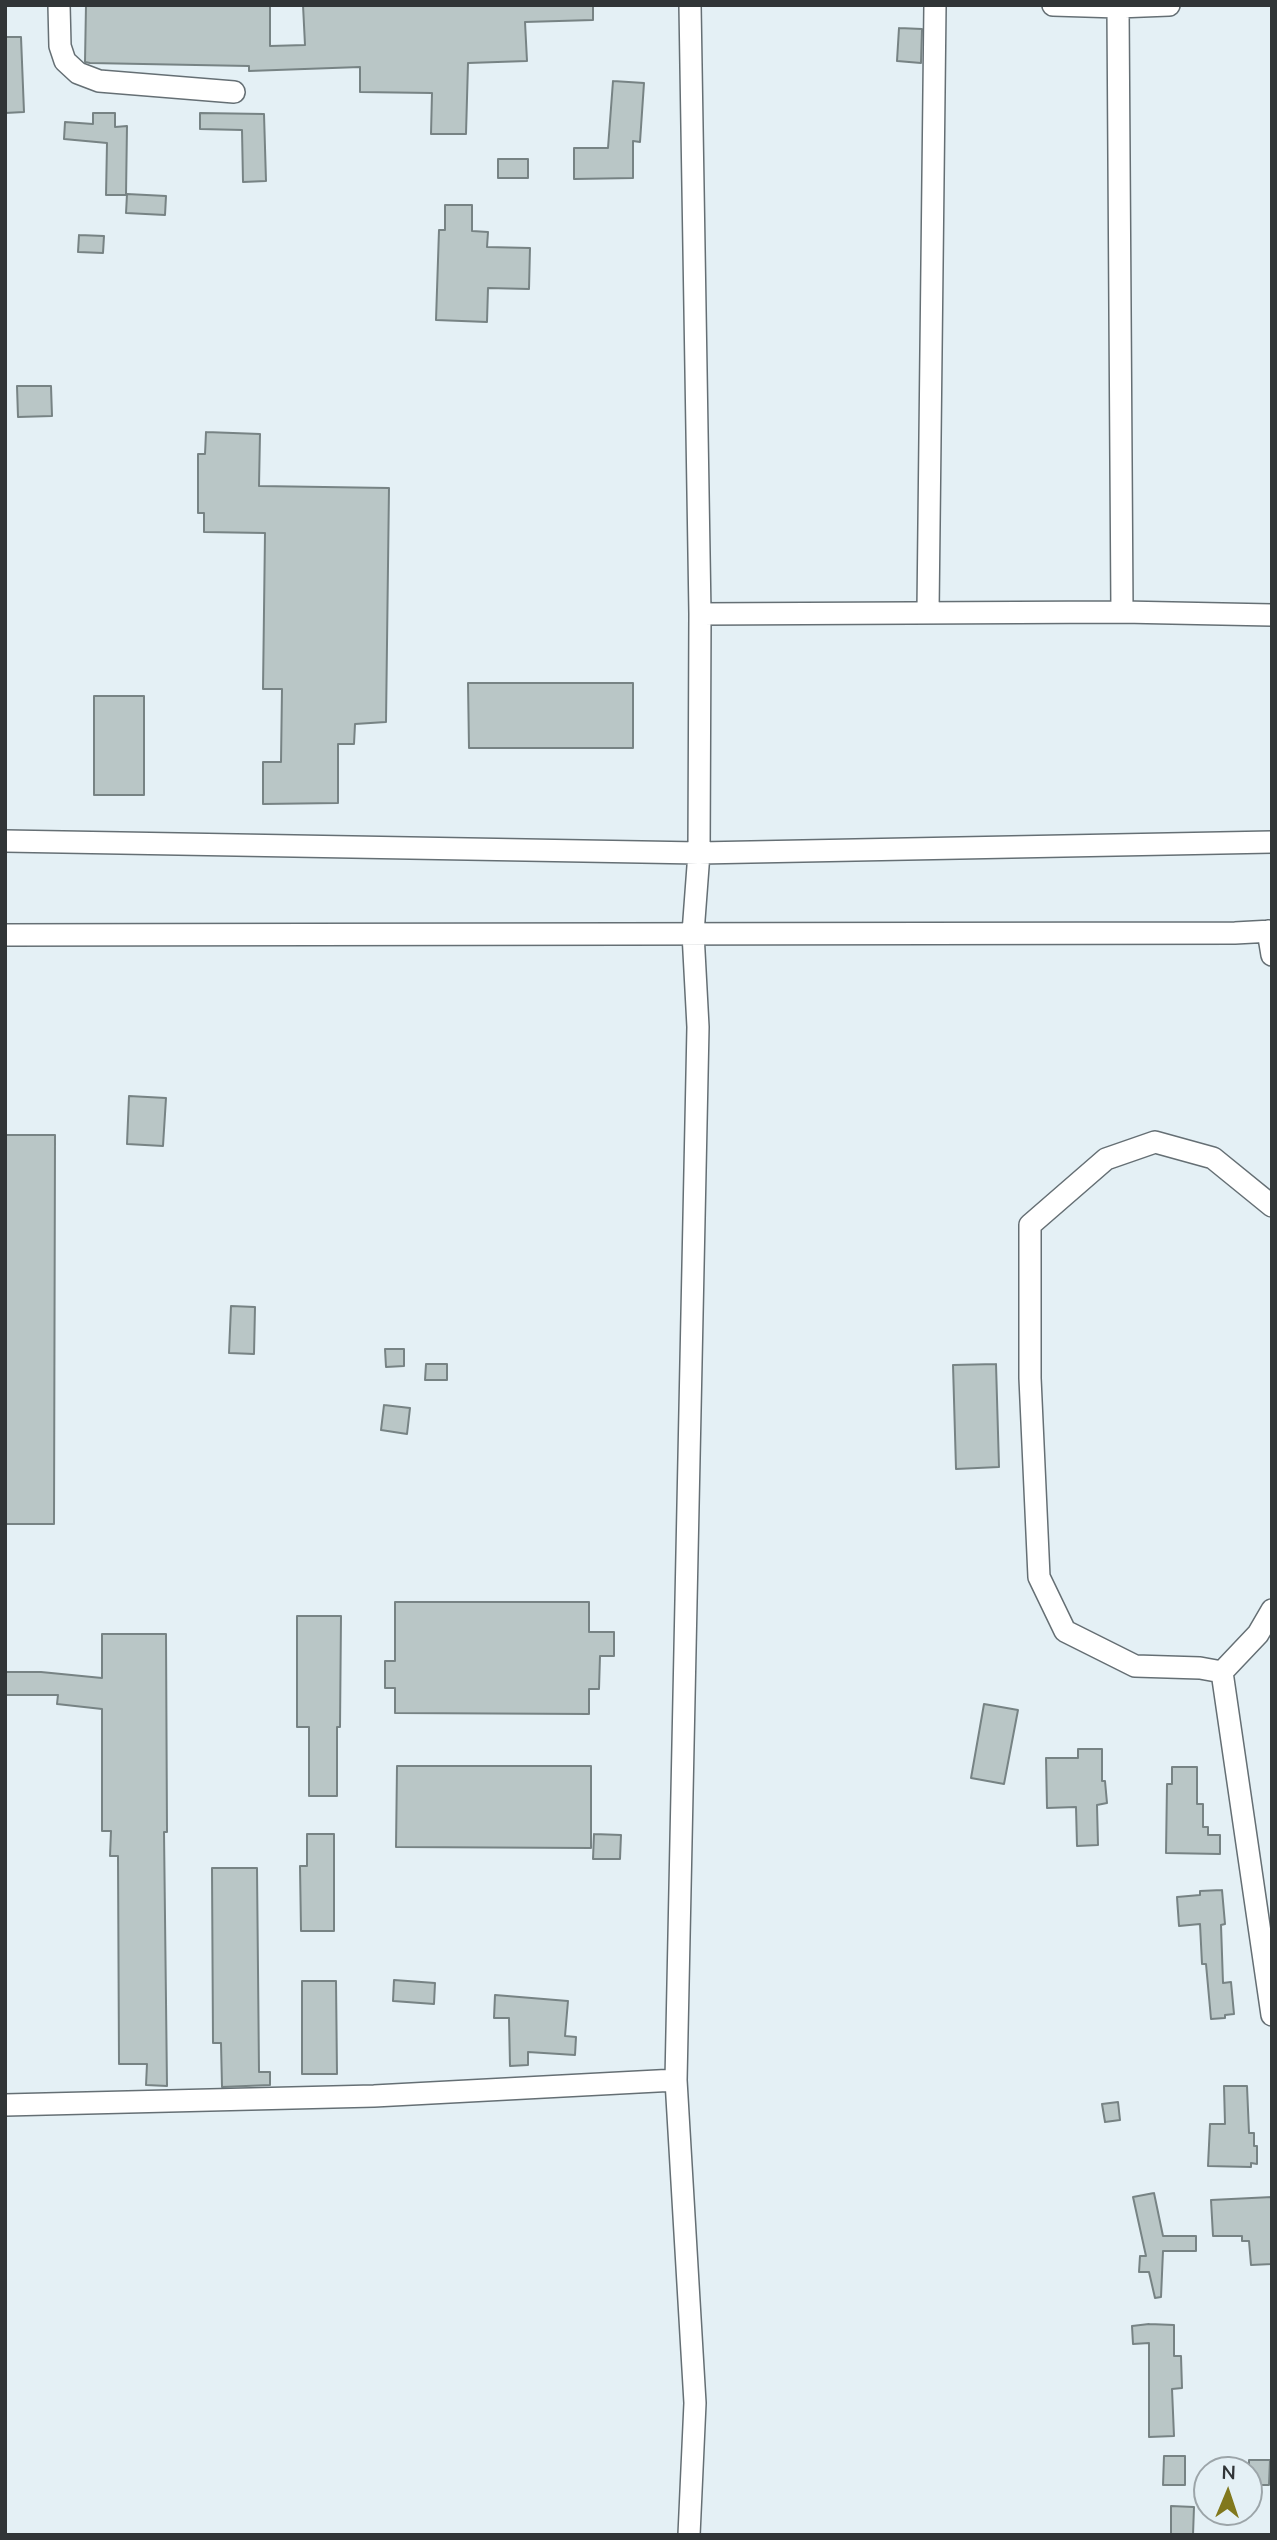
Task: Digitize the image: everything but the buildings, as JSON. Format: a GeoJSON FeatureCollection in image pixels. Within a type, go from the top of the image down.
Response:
{"type":"FeatureCollection","features":[{"type":"Feature","properties":{"kind":"street"},"geometry":{"type":"LineString","coordinates":[[59,5],[60,46],[65,61],[78,73],[99,82],[234,92]]}},
{"type":"Feature","properties":{"kind":"street"},"geometry":{"type":"LineString","coordinates":[[689,2535],[695,2403],[677,2080],[698,1027],[692,933],[699,853],[700,614],[690,5]]}},
{"type":"Feature","properties":{"kind":"street"},"geometry":{"type":"LineString","coordinates":[[928,611],[935,5]]}},
{"type":"Feature","properties":{"kind":"street"},"geometry":{"type":"LineString","coordinates":[[1053,5],[1170,5]]}},
{"type":"Feature","properties":{"kind":"street"},"geometry":{"type":"LineString","coordinates":[[1118,6],[1122,612]]}},
{"type":"Feature","properties":{"kind":"street"},"geometry":{"type":"LineString","coordinates":[[700,614],[928,611],[1272,615]]}},
{"type":"Feature","properties":{"kind":"street"},"geometry":{"type":"LineString","coordinates":[[5,841],[699,853],[1272,842]]}},
{"type":"Feature","properties":{"kind":"street"},"geometry":{"type":"LineString","coordinates":[[5,935],[1270,931],[1272,955]]}},
{"type":"Feature","properties":{"kind":"street"},"geometry":{"type":"LineString","coordinates":[[1222,1672],[1200,1668],[1135,1666],[1065,1631],[1039,1577],[1030,1378],[1030,1225],[1106,1160],[1155,1142],[1213,1158],[1272,1206]]}},
{"type":"Feature","properties":{"kind":"street"},"geometry":{"type":"LineString","coordinates":[[1222,1672],[1258,1634],[1272,1610]]}},
{"type":"Feature","properties":{"kind":"street"},"geometry":{"type":"LineString","coordinates":[[1222,1672],[1272,2015]]}},
{"type":"Feature","properties":{"kind":"street"},"geometry":{"type":"LineString","coordinates":[[5,2105],[374,2096],[677,2080]]}}]}
